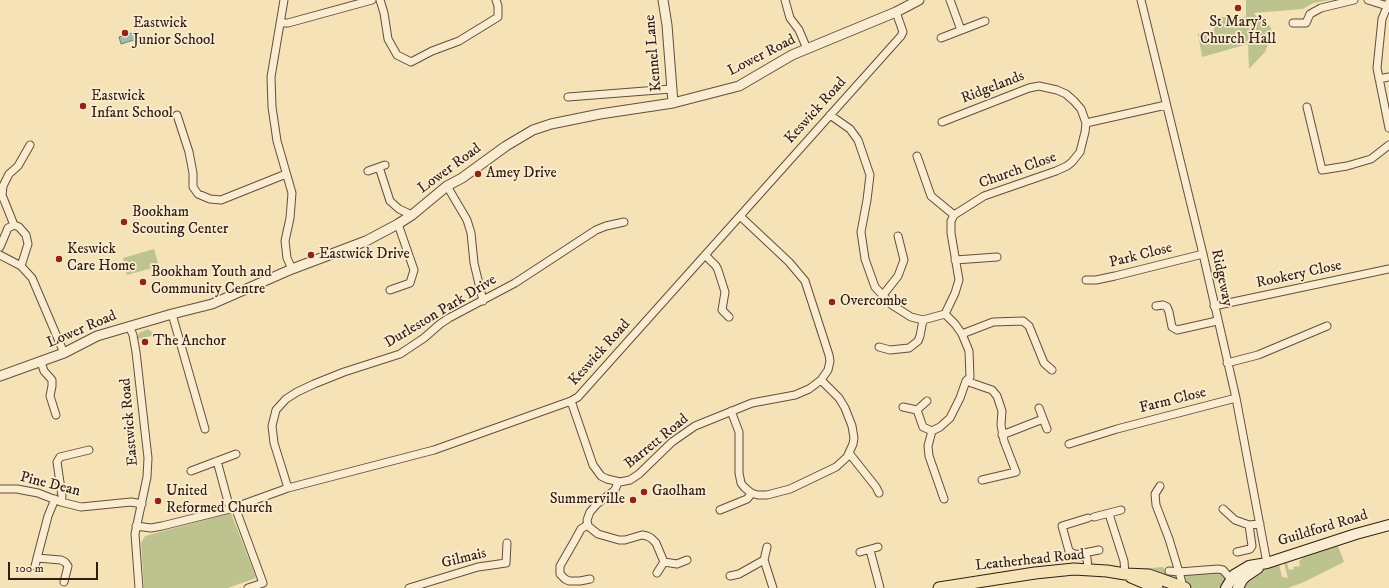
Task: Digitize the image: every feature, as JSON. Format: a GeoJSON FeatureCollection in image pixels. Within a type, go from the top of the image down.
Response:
{"type":"FeatureCollection","features":[{"type":"Feature","properties":{"kind":"main road","name":"Guildford Road"},"geometry":{"type":"LineString","coordinates":[[1228,584],[1237,572],[1249,566],[1267,563],[1356,534],[1389,525]]}},
{"type":"Feature","properties":{"kind":"main road","name":"Guildford Road"},"geometry":{"type":"LineString","coordinates":[[1238,588],[1246,576],[1267,563]]}},
{"type":"Feature","properties":{"kind":"main road","name":"Leatherhead Road"},"geometry":{"type":"LineString","coordinates":[[939,588],[1074,568],[1125,574]]}},
{"type":"Feature","properties":{"kind":"main road"},"geometry":{"type":"LineString","coordinates":[[1125,574],[1149,576],[1185,588]]}},
{"type":"Feature","properties":{"kind":"main road"},"geometry":{"type":"LineString","coordinates":[[1125,574],[1157,588]]}},
{"type":"Feature","properties":{"kind":"street"},"geometry":{"type":"LineString","coordinates":[[284,0],[271,76],[272,106],[276,141],[292,193],[290,218],[285,241],[287,258],[292,269]]}},
{"type":"Feature","properties":{"kind":"street"},"geometry":{"type":"LineString","coordinates":[[281,23],[288,23],[372,0]]}},
{"type":"Feature","properties":{"kind":"street"},"geometry":{"type":"LineString","coordinates":[[380,0],[388,39],[397,55],[411,62],[432,51],[459,42],[498,17],[498,6],[496,0]]}},
{"type":"Feature","properties":{"kind":"street","name":"Kennel Lane"},"geometry":{"type":"LineString","coordinates":[[663,0],[667,25],[672,103]]}},
{"type":"Feature","properties":{"kind":"street"},"geometry":{"type":"LineString","coordinates":[[784,0],[790,18],[799,30],[807,49]]}},
{"type":"Feature","properties":{"kind":"street","name":"Lower Road"},"geometry":{"type":"LineString","coordinates":[[0,376],[64,353],[97,336],[128,326],[212,304],[292,269],[366,241],[412,215],[447,186],[462,178],[517,139],[544,126],[600,114],[672,103],[739,86],[780,62],[807,49],[896,12],[919,0]]}},
{"type":"Feature","properties":{"kind":"street"},"geometry":{"type":"LineString","coordinates":[[950,0],[961,30]]}},
{"type":"Feature","properties":{"kind":"street","name":"Ridgeway"},"geometry":{"type":"LineString","coordinates":[[1141,0],[1203,254],[1236,398],[1267,563]]}},
{"type":"Feature","properties":{"kind":"street"},"geometry":{"type":"LineString","coordinates":[[1293,23],[1306,23],[1310,14],[1321,8],[1354,0]]}},
{"type":"Feature","properties":{"kind":"street"},"geometry":{"type":"LineString","coordinates":[[1368,0],[1388,4],[1382,19],[1380,31],[1378,68],[1389,128]]}},
{"type":"Feature","properties":{"kind":"street","name":"Keswick Road"},"geometry":{"type":"LineString","coordinates":[[136,526],[151,528],[162,526],[233,508],[288,488],[434,450],[571,401],[578,397],[902,34],[896,12]]}},
{"type":"Feature","properties":{"kind":"street"},"geometry":{"type":"LineString","coordinates":[[941,38],[985,21]]}},
{"type":"Feature","properties":{"kind":"street"},"geometry":{"type":"LineString","coordinates":[[1379,79],[1389,77]]}},
{"type":"Feature","properties":{"kind":"street","name":"Ridgelands"},"geometry":{"type":"LineString","coordinates":[[942,122],[1029,88],[1039,86],[1057,90],[1066,94],[1081,109],[1086,123]]}},
{"type":"Feature","properties":{"kind":"street"},"geometry":{"type":"LineString","coordinates":[[568,97],[671,89]]}},
{"type":"Feature","properties":{"kind":"street"},"geometry":{"type":"LineString","coordinates":[[1086,123],[1166,105]]}},
{"type":"Feature","properties":{"kind":"street"},"geometry":{"type":"LineString","coordinates":[[1307,108],[1322,170],[1347,166],[1371,159],[1389,145]]}},
{"type":"Feature","properties":{"kind":"street"},"geometry":{"type":"LineString","coordinates":[[177,115],[189,152],[193,172],[193,187],[198,194],[210,199],[221,200],[286,174]]}},
{"type":"Feature","properties":{"kind":"street"},"geometry":{"type":"LineString","coordinates":[[830,115],[850,129],[858,140],[870,174],[861,232],[865,259],[875,287],[892,305],[904,314],[911,317],[922,320],[945,314]]}},
{"type":"Feature","properties":{"kind":"street","name":"Church Close"},"geometry":{"type":"LineString","coordinates":[[954,215],[984,196],[1067,166],[1080,152],[1083,144],[1086,123]]}},
{"type":"Feature","properties":{"kind":"street"},"geometry":{"type":"LineString","coordinates":[[21,266],[28,241],[26,235],[19,227],[14,225],[2,194],[3,186],[9,174],[18,166],[30,145]]}},
{"type":"Feature","properties":{"kind":"street"},"geometry":{"type":"LineString","coordinates":[[917,156],[931,196],[954,215],[951,221],[951,233],[959,280],[945,314]]}},
{"type":"Feature","properties":{"kind":"street"},"geometry":{"type":"LineString","coordinates":[[368,171],[382,166],[390,201],[399,209],[412,215]]}},
{"type":"Feature","properties":{"kind":"street"},"geometry":{"type":"LineString","coordinates":[[447,186],[463,214],[471,233],[474,264],[483,301]]}},
{"type":"Feature","properties":{"kind":"street"},"geometry":{"type":"LineString","coordinates":[[731,411],[739,432],[739,478],[744,487],[752,493],[762,495],[790,489],[836,467],[844,460],[853,444],[854,438],[849,416],[839,398],[821,380],[828,370],[830,361],[822,331],[805,281],[793,266],[740,216]]}},
{"type":"Feature","properties":{"kind":"street","name":"Durleston Park Drive"},"geometry":{"type":"LineString","coordinates":[[288,488],[272,433],[273,418],[279,405],[297,392],[314,384],[400,354],[419,342],[449,318],[483,301],[534,272],[596,230],[624,222]]}},
{"type":"Feature","properties":{"kind":"street"},"geometry":{"type":"LineString","coordinates":[[390,290],[410,283],[414,270],[398,224]]}},
{"type":"Feature","properties":{"kind":"street"},"geometry":{"type":"LineString","coordinates":[[0,247],[6,230],[14,225]]}},
{"type":"Feature","properties":{"kind":"street"},"geometry":{"type":"LineString","coordinates":[[883,295],[898,276],[902,264],[903,253],[898,236]]}},
{"type":"Feature","properties":{"kind":"street","name":"Park Close"},"geometry":{"type":"LineString","coordinates":[[1086,280],[1096,280],[1115,276],[1203,254]]}},
{"type":"Feature","properties":{"kind":"street"},"geometry":{"type":"LineString","coordinates":[[0,256],[21,266],[32,278],[64,353]]}},
{"type":"Feature","properties":{"kind":"street"},"geometry":{"type":"LineString","coordinates":[[705,256],[716,266],[723,283],[725,296],[721,313],[729,316]]}},
{"type":"Feature","properties":{"kind":"street"},"geometry":{"type":"LineString","coordinates":[[955,260],[996,257]]}},
{"type":"Feature","properties":{"kind":"street","name":"Rookery Close"},"geometry":{"type":"LineString","coordinates":[[1214,306],[1389,269]]}},
{"type":"Feature","properties":{"kind":"street"},"geometry":{"type":"LineString","coordinates":[[1156,306],[1163,305],[1167,307],[1172,327],[1175,330],[1218,321]]}},
{"type":"Feature","properties":{"kind":"street"},"geometry":{"type":"LineString","coordinates":[[172,314],[205,429]]}},
{"type":"Feature","properties":{"kind":"street"},"geometry":{"type":"LineString","coordinates":[[944,499],[929,456],[928,446],[932,431],[940,427],[950,418],[960,398],[966,381],[970,377],[969,352],[962,334],[945,314]]}},
{"type":"Feature","properties":{"kind":"street"},"geometry":{"type":"LineString","coordinates":[[879,347],[890,350],[909,348],[918,341],[922,320]]}},
{"type":"Feature","properties":{"kind":"street"},"geometry":{"type":"LineString","coordinates":[[962,334],[993,322],[1023,321],[1029,326],[1044,363],[1052,370]]}},
{"type":"Feature","properties":{"kind":"street","name":"Eastwick Road"},"geometry":{"type":"LineString","coordinates":[[128,326],[133,335],[136,352],[148,458],[142,504],[136,526],[134,542],[139,588]]}},
{"type":"Feature","properties":{"kind":"street"},"geometry":{"type":"LineString","coordinates":[[1227,363],[1258,355],[1327,326]]}},
{"type":"Feature","properties":{"kind":"street"},"geometry":{"type":"LineString","coordinates":[[814,333],[822,331]]}},
{"type":"Feature","properties":{"kind":"street"},"geometry":{"type":"LineString","coordinates":[[41,362],[44,371],[52,380],[50,396],[56,416]]}},
{"type":"Feature","properties":{"kind":"street","name":"Barrett Road"},"geometry":{"type":"LineString","coordinates":[[571,401],[593,465],[601,476],[618,482],[630,480],[639,474],[672,442],[694,426],[761,401],[795,395],[809,389],[821,380]]}},
{"type":"Feature","properties":{"kind":"street"},"geometry":{"type":"LineString","coordinates":[[966,381],[988,389],[997,396],[1002,411],[1002,435],[1016,472],[982,480]]}},
{"type":"Feature","properties":{"kind":"street","name":"Farm Close"},"geometry":{"type":"LineString","coordinates":[[1070,444],[1117,429],[1236,398]]}},
{"type":"Feature","properties":{"kind":"street"},"geometry":{"type":"LineString","coordinates":[[917,410],[927,401]]}},
{"type":"Feature","properties":{"kind":"street"},"geometry":{"type":"LineString","coordinates":[[903,407],[917,410]]}},
{"type":"Feature","properties":{"kind":"street"},"geometry":{"type":"LineString","coordinates":[[1039,408],[1047,429]]}},
{"type":"Feature","properties":{"kind":"street"},"geometry":{"type":"LineString","coordinates":[[917,410],[923,427],[932,431]]}},
{"type":"Feature","properties":{"kind":"street"},"geometry":{"type":"LineString","coordinates":[[1002,435],[1044,419]]}},
{"type":"Feature","properties":{"kind":"street"},"geometry":{"type":"LineString","coordinates":[[35,566],[48,516],[62,496],[57,462],[60,456],[89,450]]}},
{"type":"Feature","properties":{"kind":"street"},"geometry":{"type":"LineString","coordinates":[[849,453],[876,487],[878,493]]}},
{"type":"Feature","properties":{"kind":"street"},"geometry":{"type":"LineString","coordinates":[[191,471],[236,454]]}},
{"type":"Feature","properties":{"kind":"street"},"geometry":{"type":"LineString","coordinates":[[217,461],[233,508],[263,582],[248,588]]}},
{"type":"Feature","properties":{"kind":"street"},"geometry":{"type":"LineString","coordinates":[[618,482],[615,490],[597,504],[590,512],[586,520],[588,525],[598,534],[619,540],[626,540],[642,535],[647,536],[653,540],[664,562]]}},
{"type":"Feature","properties":{"kind":"street"},"geometry":{"type":"LineString","coordinates":[[1160,486],[1155,494],[1156,505],[1185,588]]}},
{"type":"Feature","properties":{"kind":"street","name":"Pine Dean"},"geometry":{"type":"LineString","coordinates":[[0,489],[38,493],[58,501],[81,507],[131,502],[142,504]]}},
{"type":"Feature","properties":{"kind":"street"},"geometry":{"type":"LineString","coordinates":[[720,510],[732,509],[747,499],[752,493]]}},
{"type":"Feature","properties":{"kind":"street"},"geometry":{"type":"LineString","coordinates":[[1223,509],[1235,520],[1249,526],[1260,524]]}},
{"type":"Feature","properties":{"kind":"street"},"geometry":{"type":"LineString","coordinates":[[1088,569],[1087,558],[1069,551],[1062,526],[1121,510]]}},
{"type":"Feature","properties":{"kind":"street"},"geometry":{"type":"LineString","coordinates":[[1109,514],[1124,561],[1125,574]]}},
{"type":"Feature","properties":{"kind":"street"},"geometry":{"type":"LineString","coordinates":[[588,525],[581,529],[560,566],[560,574],[569,581],[590,579]]}},
{"type":"Feature","properties":{"kind":"street"},"geometry":{"type":"LineString","coordinates":[[1237,552],[1251,548],[1252,544],[1249,526]]}},
{"type":"Feature","properties":{"kind":"street","name":"Gilmais"},"geometry":{"type":"LineString","coordinates":[[409,588],[468,569],[506,563],[507,543]]}},
{"type":"Feature","properties":{"kind":"street"},"geometry":{"type":"LineString","coordinates":[[767,546],[764,560],[773,588]]}},
{"type":"Feature","properties":{"kind":"street"},"geometry":{"type":"LineString","coordinates":[[860,552],[878,547]]}},
{"type":"Feature","properties":{"kind":"street"},"geometry":{"type":"LineString","coordinates":[[870,550],[880,588]]}},
{"type":"Feature","properties":{"kind":"street"},"geometry":{"type":"LineString","coordinates":[[1077,554],[1099,550]]}},
{"type":"Feature","properties":{"kind":"street"},"geometry":{"type":"LineString","coordinates":[[37,558],[61,560],[65,562],[68,566],[64,582]]}},
{"type":"Feature","properties":{"kind":"street"},"geometry":{"type":"LineString","coordinates":[[730,576],[739,574],[764,560]]}},
{"type":"Feature","properties":{"kind":"street"},"geometry":{"type":"LineString","coordinates":[[664,562],[677,564],[685,563]]}},
{"type":"Feature","properties":{"kind":"street"},"geometry":{"type":"LineString","coordinates":[[656,573],[664,562]]}},
{"type":"Feature","properties":{"kind":"street","name":"Guildford Road"},"geometry":{"type":"LineString","coordinates":[[1169,571],[1179,572],[1218,569],[1222,570],[1228,584]]}},
{"type":"Feature","properties":{"kind":"green space"},"geometry":{"type":"Polygon","coordinates":[[[1246,0],[1330,0],[1313,3],[1303,9],[1254,13],[1257,17],[1270,26],[1272,31],[1271,38],[1265,52],[1249,69],[1248,44],[1202,57],[1198,34],[1214,30],[1214,17],[1246,17],[1246,0]]]}},
{"type":"Feature","properties":{"kind":"green space"},"geometry":{"type":"Polygon","coordinates":[[[154,249],[159,266],[127,275],[123,258],[154,249]]]}},
{"type":"Feature","properties":{"kind":"green space"},"geometry":{"type":"Polygon","coordinates":[[[148,329],[153,333],[157,333],[158,336],[137,339],[139,333],[148,329]]]}},
{"type":"Feature","properties":{"kind":"green space"},"geometry":{"type":"Polygon","coordinates":[[[231,513],[256,578],[228,588],[144,588],[141,543],[145,536],[231,513]]]}},
{"type":"Feature","properties":{"kind":"green space"},"geometry":{"type":"Polygon","coordinates":[[[1338,546],[1344,562],[1304,582],[1288,588],[1242,588],[1247,580],[1272,565],[1279,564],[1282,577],[1288,578],[1284,563],[1287,563],[1289,570],[1294,569],[1293,567],[1300,566],[1299,561],[1302,558],[1338,546]]]}},
{"type":"Feature","properties":{"kind":"green space"},"geometry":{"type":"Polygon","coordinates":[[[1163,567],[1166,572],[1174,575],[1180,582],[1142,571],[1140,569],[1163,567]]]}},
{"type":"Feature","properties":{"kind":"green space"},"geometry":{"type":"Polygon","coordinates":[[[1223,573],[1227,578],[1222,588],[1193,588],[1187,585],[1183,577],[1185,574],[1223,573]]]}},
{"type":"Feature","properties":{"kind":"water"},"geometry":{"type":"Polygon","coordinates":[[[135,32],[137,39],[121,44],[119,37],[135,32]]]}},
{"type":"Feature","properties":{"kind":"place","name":"St Mary's Church Hall"},"geometry":{"type":"Point","coordinates":[1238,8]}},
{"type":"Feature","properties":{"kind":"place","name":"Eastwick Junior School"},"geometry":{"type":"Point","coordinates":[125,33]}},
{"type":"Feature","properties":{"kind":"place","name":"Eastwick Infant School"},"geometry":{"type":"Point","coordinates":[83,106]}},
{"type":"Feature","properties":{"kind":"place","name":"Amey Drive"},"geometry":{"type":"Point","coordinates":[478,174]}},
{"type":"Feature","properties":{"kind":"place","name":"Bookham Scouting Center"},"geometry":{"type":"Point","coordinates":[124,222]}},
{"type":"Feature","properties":{"kind":"place","name":"Eastwick Drive"},"geometry":{"type":"Point","coordinates":[311,255]}},
{"type":"Feature","properties":{"kind":"place","name":"Keswick Care Home"},"geometry":{"type":"Point","coordinates":[59,259]}},
{"type":"Feature","properties":{"kind":"place","name":"Bookham Youth and Community Centre"},"geometry":{"type":"Point","coordinates":[143,282]}},
{"type":"Feature","properties":{"kind":"place","name":"Overcombe"},"geometry":{"type":"Point","coordinates":[832,302]}},
{"type":"Feature","properties":{"kind":"place","name":"The Anchor"},"geometry":{"type":"Point","coordinates":[145,342]}},
{"type":"Feature","properties":{"kind":"place","name":"Gaolham"},"geometry":{"type":"Point","coordinates":[644,492]}},
{"type":"Feature","properties":{"kind":"place","name":"Summerville"},"geometry":{"type":"Point","coordinates":[633,500]}},
{"type":"Feature","properties":{"kind":"place","name":"United Reformed Church"},"geometry":{"type":"Point","coordinates":[158,501]}}]}
